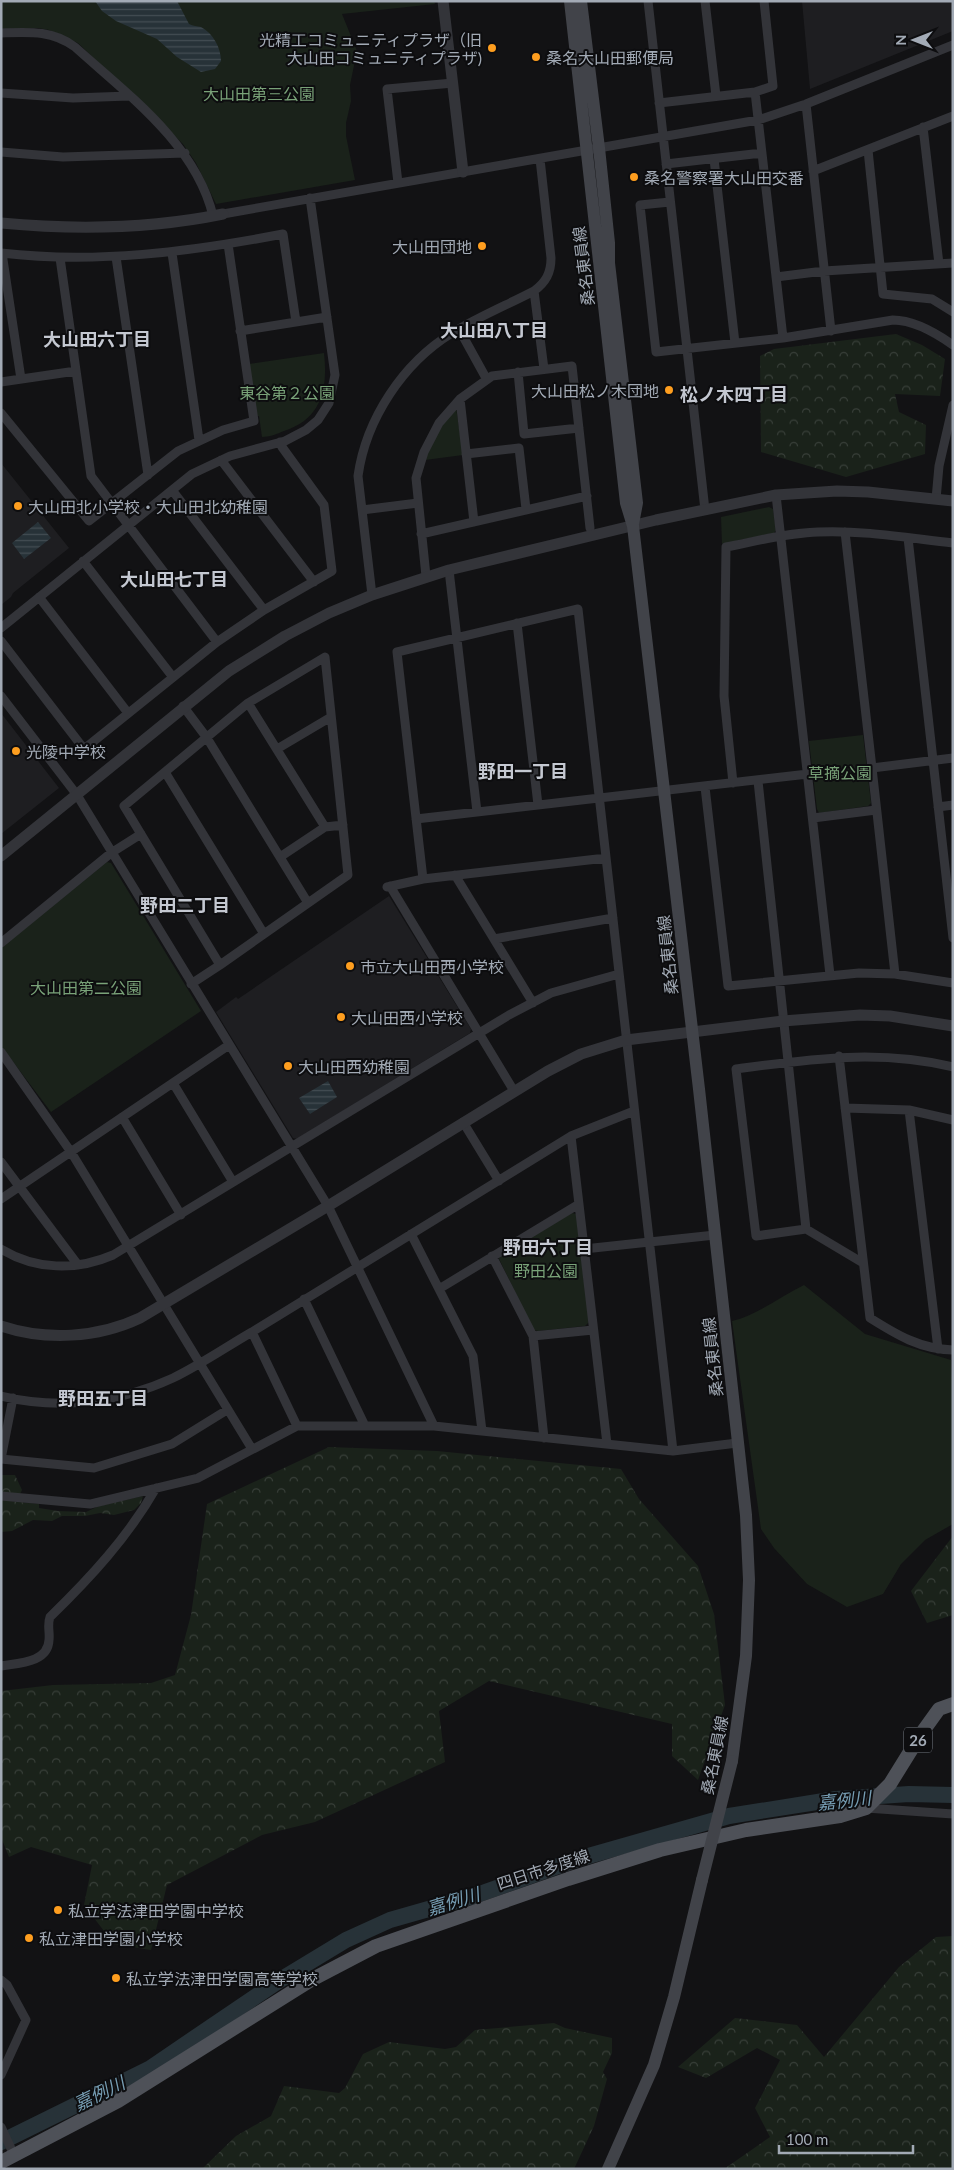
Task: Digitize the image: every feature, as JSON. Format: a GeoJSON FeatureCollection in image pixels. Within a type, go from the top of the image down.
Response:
{"type":"FeatureCollection","features":[{"type":"Feature","properties":{"kind":"main road","name":"桑名東員線"},"geometry":{"type":"LineString","coordinates":[[570,1],[626,503],[633,526],[665,791],[746,1515],[749,1580],[746,1656],[732,1762],[674,1997],[654,2065],[608,2169]]}},
{"type":"Feature","properties":{"kind":"main road","name":"桑名東員線"},"geometry":{"type":"LineString","coordinates":[[581,1],[599,148],[637,503],[633,526]]}},
{"type":"Feature","properties":{"kind":"main road","name":"四日市多度線"},"geometry":{"type":"LineString","coordinates":[[1,2162],[12,2152],[118,2101],[311,1980],[376,1946],[568,1879],[660,1850],[746,1830],[840,1816],[866,1808],[890,1784],[939,1709],[953,1704]]}},
{"type":"Feature","properties":{"kind":"street"},"geometry":{"type":"LineString","coordinates":[[443,1],[464,172]]}},
{"type":"Feature","properties":{"kind":"street"},"geometry":{"type":"LineString","coordinates":[[648,1],[705,510]]}},
{"type":"Feature","properties":{"kind":"street"},"geometry":{"type":"LineString","coordinates":[[706,1],[716,96]]}},
{"type":"Feature","properties":{"kind":"street"},"geometry":{"type":"LineString","coordinates":[[659,102],[755,92],[773,86],[764,1]]}},
{"type":"Feature","properties":{"kind":"street"},"geometry":{"type":"LineString","coordinates":[[1,33],[39,32],[58,36],[75,47],[129,96],[185,153],[218,215]]}},
{"type":"Feature","properties":{"kind":"street"},"geometry":{"type":"LineString","coordinates":[[1,223],[68,227],[173,223],[758,120],[806,104],[953,45]]}},
{"type":"Feature","properties":{"kind":"street"},"geometry":{"type":"LineString","coordinates":[[398,183],[387,90],[452,82]]}},
{"type":"Feature","properties":{"kind":"street"},"geometry":{"type":"LineString","coordinates":[[755,92],[783,338]]}},
{"type":"Feature","properties":{"kind":"street"},"geometry":{"type":"LineString","coordinates":[[1,93],[73,98],[129,96]]}},
{"type":"Feature","properties":{"kind":"street"},"geometry":{"type":"LineString","coordinates":[[806,104],[831,331]]}},
{"type":"Feature","properties":{"kind":"street"},"geometry":{"type":"LineString","coordinates":[[813,171],[953,116]]}},
{"type":"Feature","properties":{"kind":"street"},"geometry":{"type":"LineString","coordinates":[[923,127],[939,264]]}},
{"type":"Feature","properties":{"kind":"street"},"geometry":{"type":"LineString","coordinates":[[868,150],[882,267],[883,294],[932,299],[953,312]]}},
{"type":"Feature","properties":{"kind":"street"},"geometry":{"type":"LineString","coordinates":[[1,152],[63,156],[185,153]]}},
{"type":"Feature","properties":{"kind":"street"},"geometry":{"type":"LineString","coordinates":[[666,164],[762,153]]}},
{"type":"Feature","properties":{"kind":"street"},"geometry":{"type":"LineString","coordinates":[[372,595],[359,483],[360,468],[376,418],[388,396],[407,372],[436,344],[459,329],[534,291],[546,282],[551,266],[540,159]]}},
{"type":"Feature","properties":{"kind":"street"},"geometry":{"type":"LineString","coordinates":[[714,159],[735,343]]}},
{"type":"Feature","properties":{"kind":"street"},"geometry":{"type":"LineString","coordinates":[[1,628],[127,524],[200,469],[221,460],[300,434],[313,425],[323,414],[332,396],[336,375],[310,198]]}},
{"type":"Feature","properties":{"kind":"street"},"geometry":{"type":"LineString","coordinates":[[670,202],[640,205],[656,352],[783,338],[831,331],[837,328],[901,320],[934,333],[953,345]]}},
{"type":"Feature","properties":{"kind":"street"},"geometry":{"type":"LineString","coordinates":[[20,379],[2,253],[60,258],[116,257],[172,252],[282,234],[296,322]]}},
{"type":"Feature","properties":{"kind":"street"},"geometry":{"type":"LineString","coordinates":[[1,414],[89,521],[178,451],[199,440],[254,421],[228,244]]}},
{"type":"Feature","properties":{"kind":"street"},"geometry":{"type":"LineString","coordinates":[[172,252],[199,440]]}},
{"type":"Feature","properties":{"kind":"street"},"geometry":{"type":"LineString","coordinates":[[116,257],[148,475]]}},
{"type":"Feature","properties":{"kind":"street"},"geometry":{"type":"LineString","coordinates":[[60,258],[91,476],[217,642]]}},
{"type":"Feature","properties":{"kind":"street"},"geometry":{"type":"LineString","coordinates":[[776,277],[824,271],[953,263]]}},
{"type":"Feature","properties":{"kind":"street"},"geometry":{"type":"LineString","coordinates":[[534,291],[544,369]]}},
{"type":"Feature","properties":{"kind":"street"},"geometry":{"type":"LineString","coordinates":[[240,331],[327,317]]}},
{"type":"Feature","properties":{"kind":"street"},"geometry":{"type":"LineString","coordinates":[[459,329],[486,378]]}},
{"type":"Feature","properties":{"kind":"street"},"geometry":{"type":"LineString","coordinates":[[426,576],[416,478],[424,452],[439,423],[460,399],[486,378],[495,375],[572,366],[590,528]]}},
{"type":"Feature","properties":{"kind":"street"},"geometry":{"type":"LineString","coordinates":[[1,382],[76,371]]}},
{"type":"Feature","properties":{"kind":"street"},"geometry":{"type":"LineString","coordinates":[[518,372],[524,434],[579,428]]}},
{"type":"Feature","properties":{"kind":"street"},"geometry":{"type":"LineString","coordinates":[[460,399],[474,522]]}},
{"type":"Feature","properties":{"kind":"street"},"geometry":{"type":"LineString","coordinates":[[936,499],[939,466],[953,405]]}},
{"type":"Feature","properties":{"kind":"street"},"geometry":{"type":"LineString","coordinates":[[1,641],[84,749],[172,676],[217,642],[264,610],[332,571],[324,505],[280,442]]}},
{"type":"Feature","properties":{"kind":"street"},"geometry":{"type":"LineString","coordinates":[[466,454],[519,448],[526,510]]}},
{"type":"Feature","properties":{"kind":"street"},"geometry":{"type":"LineString","coordinates":[[221,460],[314,582]]}},
{"type":"Feature","properties":{"kind":"street"},"geometry":{"type":"LineString","coordinates":[[172,490],[264,610]]}},
{"type":"Feature","properties":{"kind":"street"},"geometry":{"type":"LineString","coordinates":[[1,856],[183,706],[229,671],[285,636],[329,613],[372,595],[449,570],[633,526],[776,495],[836,491],[868,492],[953,501]]}},
{"type":"Feature","properties":{"kind":"street"},"geometry":{"type":"LineString","coordinates":[[776,495],[830,975]]}},
{"type":"Feature","properties":{"kind":"street"},"geometry":{"type":"LineString","coordinates":[[421,534],[586,496]]}},
{"type":"Feature","properties":{"kind":"street"},"geometry":{"type":"LineString","coordinates":[[362,510],[418,503]]}},
{"type":"Feature","properties":{"kind":"street"},"geometry":{"type":"LineString","coordinates":[[733,784],[724,696],[726,547],[780,536],[818,532],[845,532],[953,543]]}},
{"type":"Feature","properties":{"kind":"street"},"geometry":{"type":"LineString","coordinates":[[845,532],[895,974]]}},
{"type":"Feature","properties":{"kind":"street"},"geometry":{"type":"LineString","coordinates":[[908,538],[953,938]]}},
{"type":"Feature","properties":{"kind":"street"},"geometry":{"type":"LineString","coordinates":[[84,561],[172,676]]}},
{"type":"Feature","properties":{"kind":"street"},"geometry":{"type":"LineString","coordinates":[[449,570],[477,812]]}},
{"type":"Feature","properties":{"kind":"street"},"geometry":{"type":"LineString","coordinates":[[39,597],[128,713]]}},
{"type":"Feature","properties":{"kind":"street"},"geometry":{"type":"LineString","coordinates":[[423,879],[397,652],[578,609],[673,1451]]}},
{"type":"Feature","properties":{"kind":"street"},"geometry":{"type":"LineString","coordinates":[[517,624],[538,805]]}},
{"type":"Feature","properties":{"kind":"street"},"geometry":{"type":"LineString","coordinates":[[191,984],[348,876],[325,657],[248,703],[124,806],[220,964]]}},
{"type":"Feature","properties":{"kind":"street"},"geometry":{"type":"LineString","coordinates":[[1,696],[76,795],[328,1206],[434,1426]]}},
{"type":"Feature","properties":{"kind":"street"},"geometry":{"type":"LineString","coordinates":[[248,703],[325,827]]}},
{"type":"Feature","properties":{"kind":"street"},"geometry":{"type":"LineString","coordinates":[[183,706],[207,738],[308,903]]}},
{"type":"Feature","properties":{"kind":"street"},"geometry":{"type":"LineString","coordinates":[[277,749],[331,717]]}},
{"type":"Feature","properties":{"kind":"street"},"geometry":{"type":"LineString","coordinates":[[872,768],[953,758]]}},
{"type":"Feature","properties":{"kind":"street"},"geometry":{"type":"LineString","coordinates":[[166,772],[264,934]]}},
{"type":"Feature","properties":{"kind":"street"},"geometry":{"type":"LineString","coordinates":[[416,819],[808,774]]}},
{"type":"Feature","properties":{"kind":"street"},"geometry":{"type":"LineString","coordinates":[[758,781],[806,1228]]}},
{"type":"Feature","properties":{"kind":"street"},"geometry":{"type":"LineString","coordinates":[[705,787],[728,986],[859,972],[895,974],[953,983]]}},
{"type":"Feature","properties":{"kind":"street"},"geometry":{"type":"LineString","coordinates":[[938,807],[953,805]]}},
{"type":"Feature","properties":{"kind":"street"},"geometry":{"type":"LineString","coordinates":[[813,818],[876,810]]}},
{"type":"Feature","properties":{"kind":"street"},"geometry":{"type":"LineString","coordinates":[[280,857],[325,827],[342,825]]}},
{"type":"Feature","properties":{"kind":"street"},"geometry":{"type":"LineString","coordinates":[[1,943],[111,853],[141,834]]}},
{"type":"Feature","properties":{"kind":"street"},"geometry":{"type":"LineString","coordinates":[[514,1091],[388,887],[423,879],[606,858]]}},
{"type":"Feature","properties":{"kind":"street"},"geometry":{"type":"LineString","coordinates":[[455,875],[533,1002]]}},
{"type":"Feature","properties":{"kind":"street"},"geometry":{"type":"LineString","coordinates":[[494,939],[613,918]]}},
{"type":"Feature","properties":{"kind":"street"},"geometry":{"type":"LineString","coordinates":[[1,1249],[32,1263],[62,1267],[96,1262],[128,1247],[533,1002],[551,993],[619,974]]}},
{"type":"Feature","properties":{"kind":"street"},"geometry":{"type":"LineString","coordinates":[[1,1326],[20,1331],[69,1335],[95,1332],[131,1322],[328,1206],[514,1091],[581,1054],[626,1040],[783,1021],[860,1015],[890,1016],[953,1026]]}},
{"type":"Feature","properties":{"kind":"street"},"geometry":{"type":"LineString","coordinates":[[1,1199],[229,1044]]}},
{"type":"Feature","properties":{"kind":"street"},"geometry":{"type":"LineString","coordinates":[[1,1052],[71,1152],[252,1449]]}},
{"type":"Feature","properties":{"kind":"street"},"geometry":{"type":"LineString","coordinates":[[839,1056],[870,1318],[902,1339],[938,1349],[953,1350]]}},
{"type":"Feature","properties":{"kind":"street"},"geometry":{"type":"LineString","coordinates":[[863,1263],[806,1228],[756,1236],[736,1068],[839,1056],[904,1058],[953,1066]]}},
{"type":"Feature","properties":{"kind":"street"},"geometry":{"type":"LineString","coordinates":[[173,1083],[234,1182]]}},
{"type":"Feature","properties":{"kind":"street"},"geometry":{"type":"LineString","coordinates":[[845,1108],[910,1110],[953,1120]]}},
{"type":"Feature","properties":{"kind":"street"},"geometry":{"type":"LineString","coordinates":[[910,1110],[938,1349]]}},
{"type":"Feature","properties":{"kind":"street"},"geometry":{"type":"LineString","coordinates":[[1,1396],[56,1403],[103,1400],[155,1385],[199,1363],[252,1332],[571,1136],[634,1111]]}},
{"type":"Feature","properties":{"kind":"street"},"geometry":{"type":"LineString","coordinates":[[122,1117],[181,1215]]}},
{"type":"Feature","properties":{"kind":"street"},"geometry":{"type":"LineString","coordinates":[[463,1122],[499,1180]]}},
{"type":"Feature","properties":{"kind":"street"},"geometry":{"type":"LineString","coordinates":[[571,1136],[606,1444]]}},
{"type":"Feature","properties":{"kind":"street"},"geometry":{"type":"LineString","coordinates":[[1,1162],[78,1266]]}},
{"type":"Feature","properties":{"kind":"street"},"geometry":{"type":"LineString","coordinates":[[439,1289],[579,1204]]}},
{"type":"Feature","properties":{"kind":"street"},"geometry":{"type":"LineString","coordinates":[[411,1234],[472,1356],[482,1431]]}},
{"type":"Feature","properties":{"kind":"street"},"geometry":{"type":"LineString","coordinates":[[584,1249],[715,1234]]}},
{"type":"Feature","properties":{"kind":"street"},"geometry":{"type":"LineString","coordinates":[[492,1256],[533,1336],[544,1438]]}},
{"type":"Feature","properties":{"kind":"street"},"geometry":{"type":"LineString","coordinates":[[304,1300],[365,1426]]}},
{"type":"Feature","properties":{"kind":"street"},"geometry":{"type":"LineString","coordinates":[[533,1336],[593,1330]]}},
{"type":"Feature","properties":{"kind":"street"},"geometry":{"type":"LineString","coordinates":[[252,1332],[297,1426]]}},
{"type":"Feature","properties":{"kind":"street"},"geometry":{"type":"LineString","coordinates":[[13,1398],[1,1459],[94,1468],[172,1444],[227,1410]]}},
{"type":"Feature","properties":{"kind":"street"},"geometry":{"type":"LineString","coordinates":[[1,1496],[90,1504],[198,1478],[297,1426],[434,1426],[673,1451],[737,1444]]}},
{"type":"Feature","properties":{"kind":"street"},"geometry":{"type":"LineString","coordinates":[[1,1666],[29,1662],[45,1651],[49,1642],[50,1617],[91,1577],[144,1508],[156,1488]]}},
{"type":"Feature","properties":{"kind":"street"},"geometry":{"type":"LineString","coordinates":[[866,1808],[953,1814]]}},
{"type":"Feature","properties":{"kind":"street"},"geometry":{"type":"LineString","coordinates":[[1,1980],[7,1985],[26,2020],[1,2075]]}},
{"type":"Feature","properties":{"kind":"street"},"geometry":{"type":"LineString","coordinates":[[2,2129],[12,2152]]}},
{"type":"Feature","properties":{"kind":"shaded area"},"geometry":{"type":"Polygon","coordinates":[[[95,1],[177,1],[189,24],[201,27],[216,41],[221,61],[215,69],[201,72],[177,57],[157,39],[116,21],[102,11],[95,1]]]}},
{"type":"Feature","properties":{"kind":"shaded area"},"geometry":{"type":"Polygon","coordinates":[[[802,1],[953,1],[953,31],[810,89],[802,1]]]}},
{"type":"Feature","properties":{"kind":"shaded area","name":"大山田北小学校・大山田北幼稚園"},"geometry":{"type":"Polygon","coordinates":[[[1,463],[69,548],[1,605],[1,463]]]}},
{"type":"Feature","properties":{"kind":"shaded area"},"geometry":{"type":"Polygon","coordinates":[[[38,522],[51,538],[24,559],[12,543],[38,522]]]}},
{"type":"Feature","properties":{"kind":"shaded area","name":"光陵中学校"},"geometry":{"type":"Polygon","coordinates":[[[1,713],[59,788],[1,834],[1,713]]]}},
{"type":"Feature","properties":{"kind":"shaded area","name":"大山田西小学校"},"geometry":{"type":"Polygon","coordinates":[[[389,896],[471,1029],[470,1033],[297,1139],[293,1138],[216,1012],[389,896]]]}},
{"type":"Feature","properties":{"kind":"shaded area"},"geometry":{"type":"Polygon","coordinates":[[[328,1081],[337,1097],[310,1114],[299,1098],[328,1081]]]}},
{"type":"Feature","properties":{"kind":"green space","name":"大山田第三公園"},"geometry":{"type":"Polygon","coordinates":[[[1,1],[434,1],[435,4],[342,14],[357,51],[350,85],[351,101],[346,123],[346,136],[355,180],[216,204],[196,163],[183,144],[78,43],[49,30],[38,28],[1,29],[1,1]]]}},
{"type":"Feature","properties":{"kind":"green space"},"geometry":{"type":"Polygon","coordinates":[[[896,334],[922,345],[945,359],[940,396],[895,394],[899,412],[926,425],[925,454],[846,477],[761,452],[760,356],[774,349],[896,334]]]}},
{"type":"Feature","properties":{"kind":"green space","name":"東谷第２公園"},"geometry":{"type":"Polygon","coordinates":[[[324,353],[325,378],[323,390],[320,401],[314,410],[307,419],[297,426],[262,437],[259,416],[256,416],[249,364],[324,353]]]}},
{"type":"Feature","properties":{"kind":"green space"},"geometry":{"type":"Polygon","coordinates":[[[456,407],[463,455],[425,460],[435,435],[456,407]]]}},
{"type":"Feature","properties":{"kind":"green space"},"geometry":{"type":"Polygon","coordinates":[[[769,507],[773,509],[776,530],[774,533],[722,544],[721,517],[769,507]]]}},
{"type":"Feature","properties":{"kind":"green space","name":"草摘公園"},"geometry":{"type":"Polygon","coordinates":[[[863,735],[871,803],[868,806],[819,813],[809,741],[863,735]]]}},
{"type":"Feature","properties":{"kind":"green space","name":"大山田第二公園"},"geometry":{"type":"Polygon","coordinates":[[[107,862],[111,863],[201,1011],[51,1112],[1,1046],[1,948],[107,862]]]}},
{"type":"Feature","properties":{"kind":"green space","name":"野田公園"},"geometry":{"type":"Polygon","coordinates":[[[572,1213],[576,1214],[589,1322],[585,1326],[534,1330],[499,1259],[500,1256],[572,1213]]]}},
{"type":"Feature","properties":{"kind":"green space"},"geometry":{"type":"Polygon","coordinates":[[[804,1285],[865,1334],[951,1360],[953,1394],[953,1524],[925,1540],[901,1564],[883,1594],[847,1607],[807,1584],[774,1548],[761,1529],[732,1321],[760,1310],[804,1285]]]}},
{"type":"Feature","properties":{"kind":"green space"},"geometry":{"type":"Polygon","coordinates":[[[329,1447],[437,1451],[621,1469],[639,1499],[698,1566],[714,1614],[725,1705],[698,1780],[672,1756],[672,1724],[489,1681],[439,1711],[445,1762],[315,1822],[262,1835],[167,1885],[151,1950],[114,1944],[84,1905],[92,1865],[31,1847],[9,1857],[1,1837],[1,1691],[53,1685],[151,1683],[175,1675],[191,1615],[207,1504],[329,1447]]]}},
{"type":"Feature","properties":{"kind":"green space"},"geometry":{"type":"Polygon","coordinates":[[[1,1475],[15,1475],[22,1490],[20,1494],[1,1493],[1,1475]]]}},
{"type":"Feature","properties":{"kind":"green space"},"geometry":{"type":"Polygon","coordinates":[[[143,1496],[141,1503],[134,1510],[114,1515],[100,1513],[85,1516],[62,1516],[52,1521],[33,1520],[12,1531],[1,1532],[1,1500],[39,1504],[39,1508],[58,1511],[86,1512],[99,1506],[143,1496]]]}},
{"type":"Feature","properties":{"kind":"green space"},"geometry":{"type":"Polygon","coordinates":[[[953,1536],[953,1615],[927,1623],[911,1591],[953,1536]]]}},
{"type":"Feature","properties":{"kind":"green space"},"geometry":{"type":"Polygon","coordinates":[[[953,1936],[953,2169],[724,2169],[770,2137],[755,2108],[780,2060],[757,2048],[706,2078],[678,2067],[735,2018],[797,2025],[824,2057],[899,1967],[936,1937],[953,1936]]]}},
{"type":"Feature","properties":{"kind":"green space"},"geometry":{"type":"Polygon","coordinates":[[[554,2023],[565,2028],[612,2038],[612,2053],[603,2072],[607,2079],[594,2126],[574,2169],[202,2169],[236,2136],[271,2116],[284,2086],[339,2093],[345,2088],[363,2054],[389,2042],[445,2049],[456,2047],[475,2030],[554,2023]]]}},
{"type":"Feature","properties":{"kind":"waterway","name":"嘉例川"},"geometry":{"type":"LineString","coordinates":[[1,2142],[149,2069],[280,1980],[346,1940],[390,1920],[474,1896],[578,1859],[729,1816],[836,1799],[909,1794],[953,1795]]}},
{"type":"Feature","properties":{"kind":"place","name":"光精工コミュニティプラザ（旧 大山田コミュニティプラザ)"},"geometry":{"type":"Point","coordinates":[492,48]}},
{"type":"Feature","properties":{"kind":"place","name":"桑名大山田郵便局"},"geometry":{"type":"Point","coordinates":[536,57]}},
{"type":"Feature","properties":{"kind":"place","name":"桑名警察署大山田交番"},"geometry":{"type":"Point","coordinates":[634,177]}},
{"type":"Feature","properties":{"kind":"place","name":"大山田団地"},"geometry":{"type":"Point","coordinates":[482,246]}},
{"type":"Feature","properties":{"kind":"place","name":"大山田松ノ木団地"},"geometry":{"type":"Point","coordinates":[669,390]}},
{"type":"Feature","properties":{"kind":"place","name":"大山田北小学校・大山田北幼稚園"},"geometry":{"type":"Point","coordinates":[18,506]}},
{"type":"Feature","properties":{"kind":"place","name":"光陵中学校"},"geometry":{"type":"Point","coordinates":[16,751]}},
{"type":"Feature","properties":{"kind":"place","name":"市立大山田西小学校"},"geometry":{"type":"Point","coordinates":[350,966]}},
{"type":"Feature","properties":{"kind":"place","name":"大山田西小学校"},"geometry":{"type":"Point","coordinates":[341,1017]}},
{"type":"Feature","properties":{"kind":"place","name":"大山田西幼稚園"},"geometry":{"type":"Point","coordinates":[288,1066]}},
{"type":"Feature","properties":{"kind":"place","name":"私立学法津田学園中学校"},"geometry":{"type":"Point","coordinates":[58,1910]}},
{"type":"Feature","properties":{"kind":"place","name":"私立津田学園小学校"},"geometry":{"type":"Point","coordinates":[29,1938]}},
{"type":"Feature","properties":{"kind":"place","name":"私立学法津田学園高等学校"},"geometry":{"type":"Point","coordinates":[116,1978]}},
{"type":"Feature","properties":{"kind":"district","name":"大山田八丁目"},"geometry":{"type":"Point","coordinates":[494,330]}},
{"type":"Feature","properties":{"kind":"district","name":"大山田六丁目"},"geometry":{"type":"Point","coordinates":[97,339]}},
{"type":"Feature","properties":{"kind":"district","name":"松ノ木四丁目"},"geometry":{"type":"Point","coordinates":[734,394]}},
{"type":"Feature","properties":{"kind":"district","name":"大山田七丁目"},"geometry":{"type":"Point","coordinates":[174,579]}},
{"type":"Feature","properties":{"kind":"district","name":"野田一丁目"},"geometry":{"type":"Point","coordinates":[523,771]}},
{"type":"Feature","properties":{"kind":"district","name":"野田二丁目"},"geometry":{"type":"Point","coordinates":[185,905]}},
{"type":"Feature","properties":{"kind":"district","name":"野田六丁目"},"geometry":{"type":"Point","coordinates":[548,1247]}},
{"type":"Feature","properties":{"kind":"district","name":"野田五丁目"},"geometry":{"type":"Point","coordinates":[103,1398]}}]}
